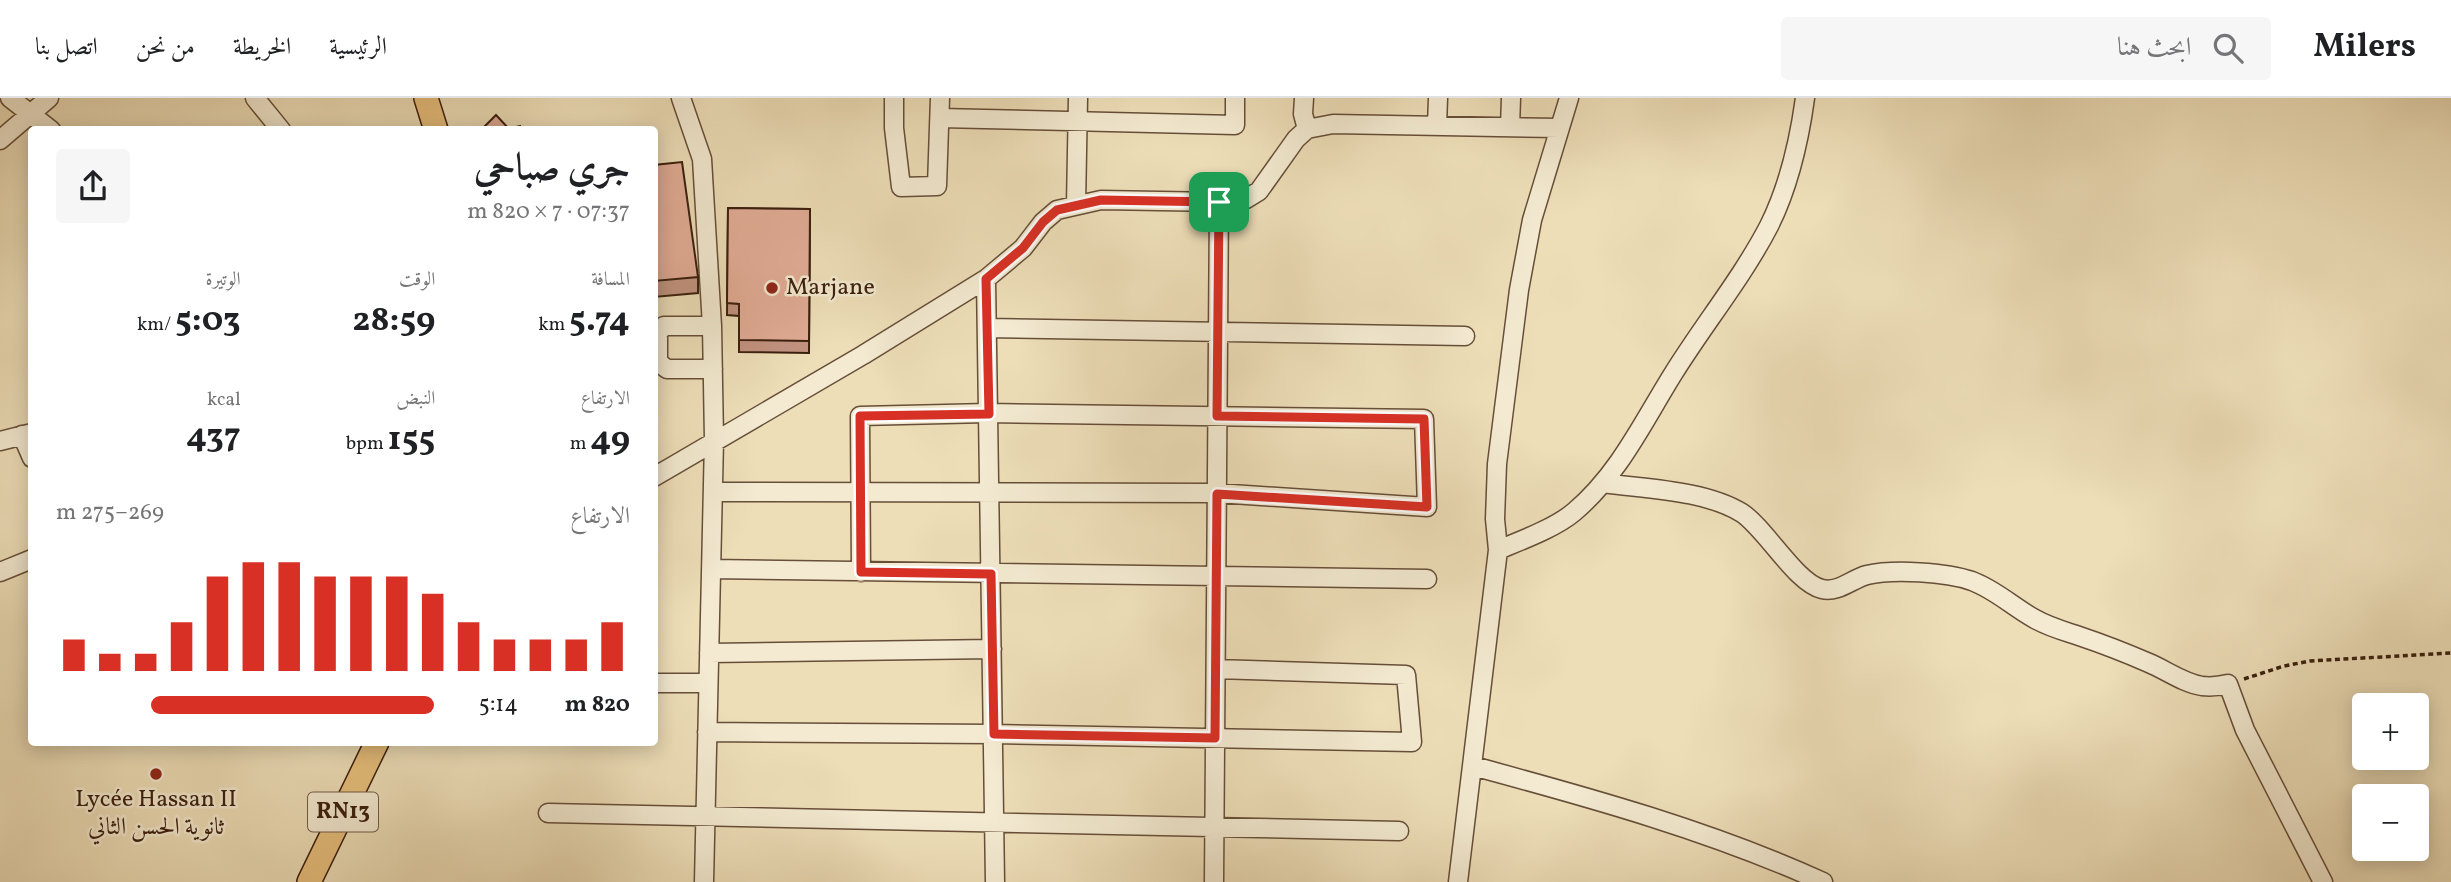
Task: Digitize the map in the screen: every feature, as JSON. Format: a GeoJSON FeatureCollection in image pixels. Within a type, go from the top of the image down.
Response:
{"type":"FeatureCollection","features":[{"type":"Feature","properties":{"kind":"main road"},"geometry":{"type":"LineString","coordinates":[[429,99],[435,126]]}},
{"type":"Feature","properties":{"kind":"main road","name":"RN13"},"geometry":{"type":"LineString","coordinates":[[309,882],[375,746]]}},
{"type":"Feature","properties":{"kind":"street"},"geometry":{"type":"LineString","coordinates":[[10,98],[46,126]]}},
{"type":"Feature","properties":{"kind":"street"},"geometry":{"type":"LineString","coordinates":[[0,140],[49,98]]}},
{"type":"Feature","properties":{"kind":"street"},"geometry":{"type":"LineString","coordinates":[[255,98],[278,126]]}},
{"type":"Feature","properties":{"kind":"street"},"geometry":{"type":"LineString","coordinates":[[681,98],[702,159],[712,326],[714,440],[704,882]]}},
{"type":"Feature","properties":{"kind":"street"},"geometry":{"type":"LineString","coordinates":[[894,98],[894,128],[901,187],[937,186],[940,98]]}},
{"type":"Feature","properties":{"kind":"street"},"geometry":{"type":"LineString","coordinates":[[1076,205],[1078,98]]}},
{"type":"Feature","properties":{"kind":"street"},"geometry":{"type":"LineString","coordinates":[[940,118],[1235,125],[1235,98]]}},
{"type":"Feature","properties":{"kind":"street"},"geometry":{"type":"LineString","coordinates":[[1304,98],[1303,114],[1307,129]]}},
{"type":"Feature","properties":{"kind":"street"},"geometry":{"type":"LineString","coordinates":[[1437,126],[1438,98]]}},
{"type":"Feature","properties":{"kind":"street"},"geometry":{"type":"LineString","coordinates":[[1510,127],[1511,98]]}},
{"type":"Feature","properties":{"kind":"street"},"geometry":{"type":"LineString","coordinates":[[1458,882],[1498,550],[1495,519],[1497,464],[1519,290],[1532,220],[1569,98]]}},
{"type":"Feature","properties":{"kind":"street"},"geometry":{"type":"LineString","coordinates":[[1498,550],[1528,538],[1573,513],[1603,483],[1634,441],[1690,346],[1739,276],[1769,226],[1786,184],[1800,131],[1805,98]]}},
{"type":"Feature","properties":{"kind":"street"},"geometry":{"type":"LineString","coordinates":[[658,475],[986,279],[1023,248],[1043,222],[1057,210],[1101,200],[1219,202],[1245,199],[1259,191],[1290,146],[1307,129],[1333,124],[1559,128]]}},
{"type":"Feature","properties":{"kind":"street"},"geometry":{"type":"LineString","coordinates":[[1214,882],[1219,202]]}},
{"type":"Feature","properties":{"kind":"street"},"geometry":{"type":"LineString","coordinates":[[986,279],[995,882]]}},
{"type":"Feature","properties":{"kind":"street"},"geometry":{"type":"LineString","coordinates":[[712,326],[664,326],[658,333],[658,362],[667,369],[713,369]]}},
{"type":"Feature","properties":{"kind":"street"},"geometry":{"type":"LineString","coordinates":[[987,328],[1465,336]]}},
{"type":"Feature","properties":{"kind":"street"},"geometry":{"type":"LineString","coordinates":[[713,492],[859,492],[1217,494],[1427,507],[1424,419],[989,414],[860,416],[859,492],[861,572]]}},
{"type":"Feature","properties":{"kind":"street"},"geometry":{"type":"LineString","coordinates":[[0,442],[27,434]]}},
{"type":"Feature","properties":{"kind":"street"},"geometry":{"type":"LineString","coordinates":[[1603,483],[1688,495],[1732,508],[1745,515],[1801,574],[1824,590],[1837,589],[1865,575],[1885,573],[1938,575],[1969,580],[1990,589],[2045,624],[2153,664],[2181,679],[2202,686],[2228,684],[2245,730],[2323,882]]}},
{"type":"Feature","properties":{"kind":"street"},"geometry":{"type":"LineString","coordinates":[[0,572],[28,561]]}},
{"type":"Feature","properties":{"kind":"street"},"geometry":{"type":"LineString","coordinates":[[711,569],[1427,579]]}},
{"type":"Feature","properties":{"kind":"street"},"geometry":{"type":"LineString","coordinates":[[709,653],[992,649]]}},
{"type":"Feature","properties":{"kind":"street"},"geometry":{"type":"LineString","coordinates":[[707,732],[1412,742],[1406,676],[1216,669]]}},
{"type":"Feature","properties":{"kind":"street"},"geometry":{"type":"LineString","coordinates":[[658,683],[708,683]]}},
{"type":"Feature","properties":{"kind":"street"},"geometry":{"type":"LineString","coordinates":[[1473,766],[1622,806],[1786,865],[1823,882]]}},
{"type":"Feature","properties":{"kind":"street"},"geometry":{"type":"LineString","coordinates":[[548,813],[1399,831]]}},
{"type":"Feature","properties":{"kind":"path"},"geometry":{"type":"LineString","coordinates":[[2228,684],[2284,666],[2310,661],[2451,653]]}},
{"type":"Feature","properties":{"kind":"building"},"geometry":{"type":"Polygon","coordinates":[[[496,115],[506,126],[485,126],[496,115]]]}},
{"type":"Feature","properties":{"kind":"building"},"geometry":{"type":"Polygon","coordinates":[[[682,162],[698,277],[658,281],[658,165],[682,162]]]}},
{"type":"Feature","properties":{"kind":"building"},"geometry":{"type":"Polygon","coordinates":[[[728,208],[810,209],[809,341],[739,340],[739,304],[727,303],[728,208]]]}},
{"type":"Feature","properties":{"kind":"place","name":"Marjane"},"geometry":{"type":"Point","coordinates":[772,288]}},
{"type":"Feature","properties":{"kind":"place","name":"Lycée Hassan II ثانوية الحسن الثاني"},"geometry":{"type":"Point","coordinates":[156,774]}},
{"type":"Feature","properties":{"kind":"route"},"geometry":{"type":"LineString","coordinates":[[1101,200],[1219,202],[1217,416],[1424,419],[1427,507],[1217,494],[1215,738],[994,734],[991,574],[861,572],[860,416],[989,414],[986,279],[1023,248],[1043,222],[1057,210],[1101,200]]}}]}
